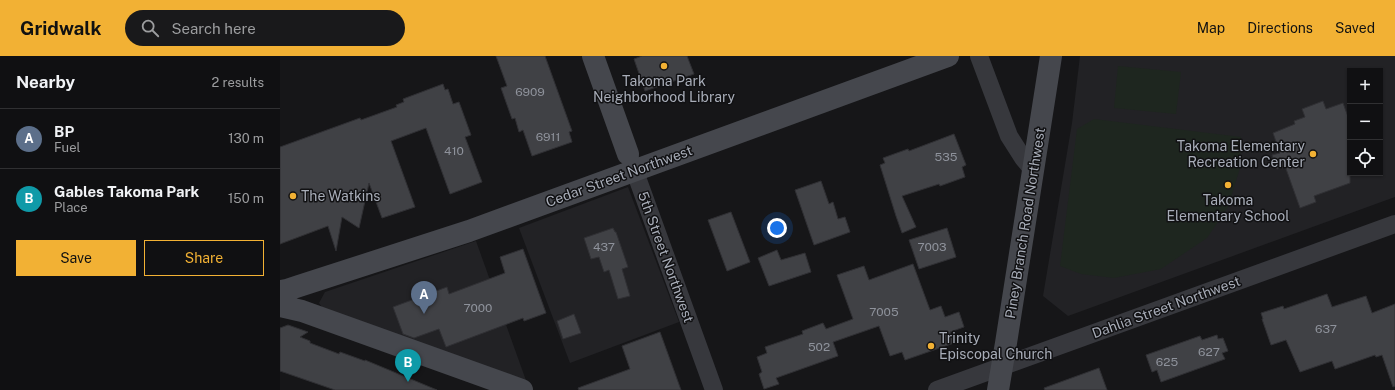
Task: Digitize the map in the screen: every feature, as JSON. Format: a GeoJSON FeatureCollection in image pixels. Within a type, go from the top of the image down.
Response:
{"type":"FeatureCollection","features":[{"type":"Feature","properties":{"kind":"street","name":"5th Street Northwest"},"geometry":{"type":"LineString","coordinates":[[593,56],[714,390]]}},
{"type":"Feature","properties":{"kind":"street","name":"Cedar Street Northwest"},"geometry":{"type":"LineString","coordinates":[[282,296],[469,231],[631,162],[948,56]]}},
{"type":"Feature","properties":{"kind":"street"},"geometry":{"type":"LineString","coordinates":[[979,56],[1009,136],[1023,158],[1034,170]]}},
{"type":"Feature","properties":{"kind":"street","name":"Piney Branch Road Northwest"},"geometry":{"type":"LineString","coordinates":[[998,390],[1051,56]]}},
{"type":"Feature","properties":{"kind":"street","name":"Dahlia Street Northwest"},"geometry":{"type":"LineString","coordinates":[[937,390],[1395,224]]}},
{"type":"Feature","properties":{"kind":"street"},"geometry":{"type":"LineString","coordinates":[[282,296],[302,311],[522,390]]}},
{"type":"Feature","properties":{"kind":"shaded area","name":"Takoma Elementary School"},"geometry":{"type":"Polygon","coordinates":[[[1080,56],[1395,56],[1395,197],[1068,316],[1043,296],[1072,123],[1080,56]]]}},
{"type":"Feature","properties":{"kind":"shaded area"},"geometry":{"type":"Polygon","coordinates":[[[1118,66],[1181,72],[1176,114],[1114,108],[1118,66]]]}},
{"type":"Feature","properties":{"kind":"shaded area"},"geometry":{"type":"Polygon","coordinates":[[[1094,119],[1241,137],[1240,168],[1228,207],[1207,238],[1161,269],[1114,278],[1081,274],[1060,266],[1077,129],[1094,119]]]}},
{"type":"Feature","properties":{"kind":"shaded area"},"geometry":{"type":"Polygon","coordinates":[[[628,187],[679,322],[570,363],[519,228],[628,187]]]}},
{"type":"Feature","properties":{"kind":"shaded area"},"geometry":{"type":"Polygon","coordinates":[[[476,241],[528,386],[326,313],[319,303],[325,292],[476,241]]]}},
{"type":"Feature","properties":{"kind":"building"},"geometry":{"type":"Polygon","coordinates":[[[496,56],[545,56],[572,131],[569,132],[572,142],[532,156],[523,130],[519,132],[515,118],[512,119],[501,88],[507,86],[496,56]]]}},
{"type":"Feature","properties":{"kind":"building","name":"Takoma Park Neighborhood Library"},"geometry":{"type":"Polygon","coordinates":[[[642,56],[687,56],[694,74],[645,91],[634,59],[642,56]]]}},
{"type":"Feature","properties":{"kind":"building"},"geometry":{"type":"Polygon","coordinates":[[[443,84],[445,90],[448,89],[453,104],[459,102],[471,135],[465,137],[482,182],[450,194],[426,128],[391,141],[415,207],[382,218],[369,183],[359,228],[342,217],[336,251],[328,226],[280,244],[280,147],[360,118],[361,120],[397,107],[396,105],[404,102],[403,99],[443,84]]]}},
{"type":"Feature","properties":{"kind":"building","name":"Takoma Elementary Recreation Center"},"geometry":{"type":"Polygon","coordinates":[[[1323,101],[1326,109],[1343,103],[1347,114],[1347,176],[1350,176],[1350,183],[1314,196],[1316,202],[1300,208],[1285,166],[1277,169],[1272,155],[1280,153],[1273,133],[1295,124],[1294,121],[1305,117],[1302,109],[1323,101]]]}},
{"type":"Feature","properties":{"kind":"building"},"geometry":{"type":"Polygon","coordinates":[[[954,134],[966,165],[962,167],[965,177],[940,186],[939,184],[902,196],[916,227],[902,233],[880,165],[885,163],[883,158],[908,149],[909,151],[954,134]]]}},
{"type":"Feature","properties":{"kind":"building"},"geometry":{"type":"Polygon","coordinates":[[[821,181],[829,204],[833,202],[838,219],[845,217],[850,232],[814,245],[795,190],[821,181]]]}},
{"type":"Feature","properties":{"kind":"building"},"geometry":{"type":"Polygon","coordinates":[[[731,212],[750,262],[727,271],[708,220],[731,212]]]}},
{"type":"Feature","properties":{"kind":"building"},"geometry":{"type":"Polygon","coordinates":[[[613,228],[616,232],[628,267],[622,269],[630,296],[618,299],[609,270],[604,272],[599,257],[591,259],[584,238],[613,228]]]}},
{"type":"Feature","properties":{"kind":"building"},"geometry":{"type":"Polygon","coordinates":[[[947,228],[956,257],[919,269],[909,240],[947,228]]]}},
{"type":"Feature","properties":{"kind":"building"},"geometry":{"type":"Polygon","coordinates":[[[523,249],[546,313],[524,321],[523,318],[446,347],[439,329],[414,338],[403,334],[393,307],[447,287],[449,294],[505,273],[500,257],[523,249]]]}},
{"type":"Feature","properties":{"kind":"building"},"geometry":{"type":"Polygon","coordinates":[[[777,250],[781,260],[805,253],[811,272],[769,286],[758,258],[777,250]]]}},
{"type":"Feature","properties":{"kind":"building"},"geometry":{"type":"Polygon","coordinates":[[[913,264],[930,310],[941,306],[945,317],[959,312],[964,327],[950,332],[954,343],[905,360],[902,352],[890,356],[879,326],[833,342],[838,356],[776,378],[779,384],[764,389],[759,374],[762,372],[757,357],[767,353],[765,347],[803,334],[802,331],[823,323],[826,329],[853,319],[837,275],[864,266],[869,280],[913,264]]]}},
{"type":"Feature","properties":{"kind":"building"},"geometry":{"type":"Polygon","coordinates":[[[1327,294],[1332,307],[1366,296],[1372,313],[1395,304],[1395,386],[1393,387],[1382,355],[1376,357],[1375,355],[1335,369],[1332,361],[1300,372],[1286,340],[1271,345],[1261,313],[1283,306],[1284,309],[1327,294]]]}},
{"type":"Feature","properties":{"kind":"building"},"geometry":{"type":"Polygon","coordinates":[[[574,314],[581,333],[563,339],[557,321],[574,314]]]}},
{"type":"Feature","properties":{"kind":"building"},"geometry":{"type":"Polygon","coordinates":[[[288,325],[308,332],[300,337],[310,341],[310,343],[339,354],[340,352],[365,360],[437,390],[335,390],[280,371],[280,328],[288,325]]]}},
{"type":"Feature","properties":{"kind":"building"},"geometry":{"type":"Polygon","coordinates":[[[660,332],[681,390],[579,390],[578,388],[630,369],[622,346],[660,332]]]}},
{"type":"Feature","properties":{"kind":"building"},"geometry":{"type":"Polygon","coordinates":[[[1217,335],[1218,339],[1223,338],[1228,351],[1222,353],[1225,359],[1161,382],[1157,370],[1152,372],[1146,355],[1200,336],[1202,340],[1217,335]]]}},
{"type":"Feature","properties":{"kind":"building"},"geometry":{"type":"Polygon","coordinates":[[[1099,368],[1107,390],[1045,390],[1044,388],[1099,368]]]}},
{"type":"Feature","properties":{"kind":"place","name":"Takoma Park Neighborhood Library"},"geometry":{"type":"Point","coordinates":[664,66]}},
{"type":"Feature","properties":{"kind":"place","name":"Takoma Elementary Recreation Center"},"geometry":{"type":"Point","coordinates":[1313,154]}},
{"type":"Feature","properties":{"kind":"place","name":"Takoma Elementary School"},"geometry":{"type":"Point","coordinates":[1228,185]}},
{"type":"Feature","properties":{"kind":"place","name":"The Watkins"},"geometry":{"type":"Point","coordinates":[293,196]}},
{"type":"Feature","properties":{"kind":"place","name":"BP"},"geometry":{"type":"Point","coordinates":[424,314]}},
{"type":"Feature","properties":{"kind":"place","name":"Trinity Episcopal Church"},"geometry":{"type":"Point","coordinates":[931,346]}},
{"type":"Feature","properties":{"kind":"place","name":"Gables Takoma Park"},"geometry":{"type":"Point","coordinates":[408,382]}}]}
